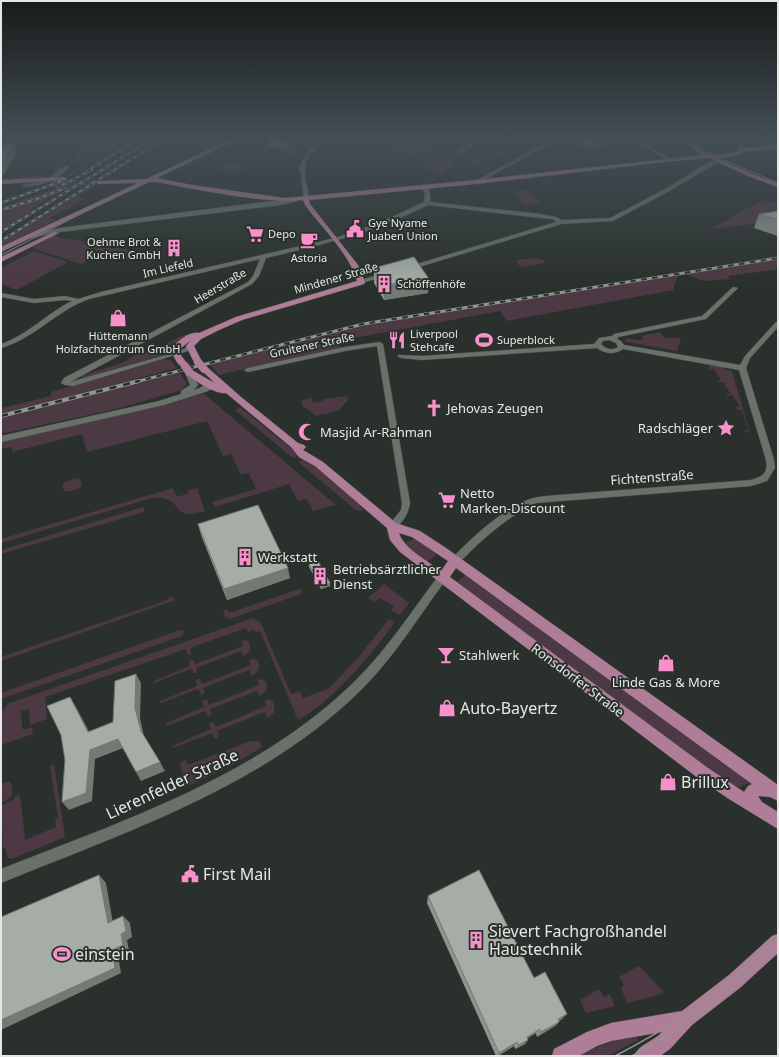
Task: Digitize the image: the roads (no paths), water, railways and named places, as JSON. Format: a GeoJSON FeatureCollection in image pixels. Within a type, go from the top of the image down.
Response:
{"type":"FeatureCollection","features":[{"type":"Feature","properties":{"kind":"main road"},"geometry":{"type":"LineString","coordinates":[[194,187],[272,200],[296,200],[422,187]]}},
{"type":"Feature","properties":{"kind":"main road"},"geometry":{"type":"LineString","coordinates":[[201,187],[296,200]]}},
{"type":"Feature","properties":{"kind":"main road"},"geometry":{"type":"LineString","coordinates":[[1,259],[49,235],[89,208],[131,188]]}},
{"type":"Feature","properties":{"kind":"main road"},"geometry":{"type":"LineString","coordinates":[[306,199],[307,204],[335,238],[361,280]]}},
{"type":"Feature","properties":{"kind":"main road"},"geometry":{"type":"LineString","coordinates":[[1,250],[30,236],[56,229]]}},
{"type":"Feature","properties":{"kind":"main road","name":"Mindener Straße"},"geometry":{"type":"LineString","coordinates":[[177,354],[176,348],[183,342],[205,333],[253,314],[354,285],[361,280]]}},
{"type":"Feature","properties":{"kind":"main road","name":"Mindener Straße"},"geometry":{"type":"LineString","coordinates":[[191,348],[195,339],[205,333]]}},
{"type":"Feature","properties":{"kind":"main road","name":"Ronsdorfer Straße"},"geometry":{"type":"LineString","coordinates":[[191,348],[214,384],[238,399]]}},
{"type":"Feature","properties":{"kind":"main road","name":"Ronsdorfer Straße"},"geometry":{"type":"LineString","coordinates":[[177,354],[187,369],[238,399],[295,445],[298,451],[319,464],[392,526],[416,534],[449,569],[703,773],[778,821]]}},
{"type":"Feature","properties":{"kind":"main road","name":"Ronsdorfer Straße"},"geometry":{"type":"LineString","coordinates":[[392,526],[396,540],[404,549],[449,569],[776,793]]}},
{"type":"Feature","properties":{"kind":"main road"},"geometry":{"type":"LineString","coordinates":[[756,807],[750,796],[755,789],[762,788],[776,793]]}},
{"type":"Feature","properties":{"kind":"main road"},"geometry":{"type":"LineString","coordinates":[[644,1056],[664,1043],[686,1019],[729,986],[778,942]]}},
{"type":"Feature","properties":{"kind":"main road"},"geometry":{"type":"LineString","coordinates":[[561,1056],[592,1038],[612,1032],[686,1019]]}},
{"type":"Feature","properties":{"kind":"street"},"geometry":{"type":"LineString","coordinates":[[305,187],[306,199]]}},
{"type":"Feature","properties":{"kind":"street"},"geometry":{"type":"LineString","coordinates":[[425,187],[428,194],[427,203]]}},
{"type":"Feature","properties":{"kind":"street"},"geometry":{"type":"LineString","coordinates":[[404,270],[561,222],[611,220],[650,201],[672,187]]}},
{"type":"Feature","properties":{"kind":"street"},"geometry":{"type":"LineString","coordinates":[[244,208],[272,200]]}},
{"type":"Feature","properties":{"kind":"street"},"geometry":{"type":"LineString","coordinates":[[56,229],[77,229],[296,200]]}},
{"type":"Feature","properties":{"kind":"street"},"geometry":{"type":"LineString","coordinates":[[262,256],[382,225],[427,203],[542,216],[554,218],[561,222]]}},
{"type":"Feature","properties":{"kind":"street","name":"Im Liefeld"},"geometry":{"type":"LineString","coordinates":[[1,346],[21,338],[63,309],[78,301],[101,294],[262,256]]}},
{"type":"Feature","properties":{"kind":"street","name":"Heerstraße"},"geometry":{"type":"LineString","coordinates":[[82,381],[70,384],[65,383],[67,380],[123,349],[250,283],[256,276],[263,258],[262,256]]}},
{"type":"Feature","properties":{"kind":"street","name":"Mindener Straße"},"geometry":{"type":"LineString","coordinates":[[361,280],[391,274]]}},
{"type":"Feature","properties":{"kind":"street"},"geometry":{"type":"LineString","coordinates":[[613,339],[616,334],[704,318],[735,288]]}},
{"type":"Feature","properties":{"kind":"street","name":"Im Liefeld"},"geometry":{"type":"LineString","coordinates":[[1,294],[34,301],[65,298],[78,301]]}},
{"type":"Feature","properties":{"kind":"street"},"geometry":{"type":"LineString","coordinates":[[401,356],[422,358],[598,346],[609,351],[618,350],[622,347],[742,368],[747,357],[778,323]]}},
{"type":"Feature","properties":{"kind":"street"},"geometry":{"type":"LineString","coordinates":[[598,346],[598,342],[601,339],[613,339],[619,342],[622,347]]}},
{"type":"Feature","properties":{"kind":"street","name":"Gruitener Straße"},"geometry":{"type":"LineString","coordinates":[[248,370],[345,349],[380,344],[406,504],[405,510],[392,526]]}},
{"type":"Feature","properties":{"kind":"street","name":"Mindener Straße"},"geometry":{"type":"LineString","coordinates":[[82,381],[177,354],[191,348]]}},
{"type":"Feature","properties":{"kind":"street"},"geometry":{"type":"LineString","coordinates":[[177,354],[188,354],[200,364]]}},
{"type":"Feature","properties":{"kind":"street","name":"Fichtenstraße"},"geometry":{"type":"LineString","coordinates":[[449,569],[468,549],[510,515],[534,501],[751,483],[764,478],[769,473],[770,460],[742,368]]}},
{"type":"Feature","properties":{"kind":"street"},"geometry":{"type":"LineString","coordinates":[[187,369],[194,382],[192,388]]}},
{"type":"Feature","properties":{"kind":"street"},"geometry":{"type":"LineString","coordinates":[[130,410],[177,395],[192,388],[214,384]]}},
{"type":"Feature","properties":{"kind":"street"},"geometry":{"type":"LineString","coordinates":[[1,439],[173,400],[214,384]]}},
{"type":"Feature","properties":{"kind":"street","name":"Lierenfelder Straße"},"geometry":{"type":"LineString","coordinates":[[1,876],[184,801],[240,773],[272,753],[313,724],[350,693],[393,647],[449,569]]}},
{"type":"Feature","properties":{"kind":"tram line"},"geometry":{"type":"LineString","coordinates":[[1,255],[133,187]]}},
{"type":"Feature","properties":{"kind":"tram line"},"geometry":{"type":"LineString","coordinates":[[615,1056],[683,1017],[704,1002],[778,937]]}},
{"type":"Feature","properties":{"kind":"tram line"},"geometry":{"type":"LineString","coordinates":[[632,1056],[672,1033],[715,1003],[778,946]]}},
{"type":"Feature","properties":{"kind":"railway"},"geometry":{"type":"LineString","coordinates":[[1,203],[44,187]]}},
{"type":"Feature","properties":{"kind":"railway"},"geometry":{"type":"LineString","coordinates":[[1,232],[74,187]]}},
{"type":"Feature","properties":{"kind":"railway"},"geometry":{"type":"LineString","coordinates":[[1,241],[86,187]]}},
{"type":"Feature","properties":{"kind":"railway"},"geometry":{"type":"LineString","coordinates":[[1,210],[34,200],[65,188]]}},
{"type":"Feature","properties":{"kind":"railway"},"geometry":{"type":"LineString","coordinates":[[135,382],[363,324],[778,258]]}},
{"type":"Feature","properties":{"kind":"railway"},"geometry":{"type":"LineString","coordinates":[[1,416],[139,381]]}},
{"type":"Feature","properties":{"kind":"place","name":"Gye Nyame Juaben Union"},"geometry":{"type":"Point","coordinates":[355,229]}},
{"type":"Feature","properties":{"kind":"place","name":"Depo"},"geometry":{"type":"Point","coordinates":[255,234]}},
{"type":"Feature","properties":{"kind":"place","name":"Astoria"},"geometry":{"type":"Point","coordinates":[309,240]}},
{"type":"Feature","properties":{"kind":"place","name":"Oehme Brot & Kuchen GmbH"},"geometry":{"type":"Point","coordinates":[174,248]}},
{"type":"Feature","properties":{"kind":"place","name":"Schöffenhöfe"},"geometry":{"type":"Point","coordinates":[384,284]}},
{"type":"Feature","properties":{"kind":"place","name":"Hüttemann Holzfachzentrum GmbH"},"geometry":{"type":"Point","coordinates":[118,318]}},
{"type":"Feature","properties":{"kind":"place","name":"Liverpool Stehcafe"},"geometry":{"type":"Point","coordinates":[397,340]}},
{"type":"Feature","properties":{"kind":"place","name":"Superblock"},"geometry":{"type":"Point","coordinates":[484,340]}},
{"type":"Feature","properties":{"kind":"place","name":"Jehovas Zeugen"},"geometry":{"type":"Point","coordinates":[434,408]}},
{"type":"Feature","properties":{"kind":"place","name":"Radschläger"},"geometry":{"type":"Point","coordinates":[726,428]}},
{"type":"Feature","properties":{"kind":"place","name":"Masjid Ar-Rahman"},"geometry":{"type":"Point","coordinates":[307,432]}},
{"type":"Feature","properties":{"kind":"place","name":"Netto Marken-Discount"},"geometry":{"type":"Point","coordinates":[447,500]}},
{"type":"Feature","properties":{"kind":"place","name":"Werkstatt"},"geometry":{"type":"Point","coordinates":[245,557]}},
{"type":"Feature","properties":{"kind":"place","name":"Betriebsärztlicher Dienst"},"geometry":{"type":"Point","coordinates":[320,576]}},
{"type":"Feature","properties":{"kind":"place","name":"Stahlwerk"},"geometry":{"type":"Point","coordinates":[446,655]}},
{"type":"Feature","properties":{"kind":"place","name":"Linde Gas & More"},"geometry":{"type":"Point","coordinates":[666,663]}},
{"type":"Feature","properties":{"kind":"place","name":"Auto-Bayertz"},"geometry":{"type":"Point","coordinates":[447,708]}},
{"type":"Feature","properties":{"kind":"place","name":"Brillux"},"geometry":{"type":"Point","coordinates":[668,782]}},
{"type":"Feature","properties":{"kind":"place","name":"First Mail"},"geometry":{"type":"Point","coordinates":[190,874]}},
{"type":"Feature","properties":{"kind":"place","name":"Sievert Fachgroßhandel Haustechnik"},"geometry":{"type":"Point","coordinates":[476,940]}},
{"type":"Feature","properties":{"kind":"place","name":"einstein"},"geometry":{"type":"Point","coordinates":[62,954]}}]}
